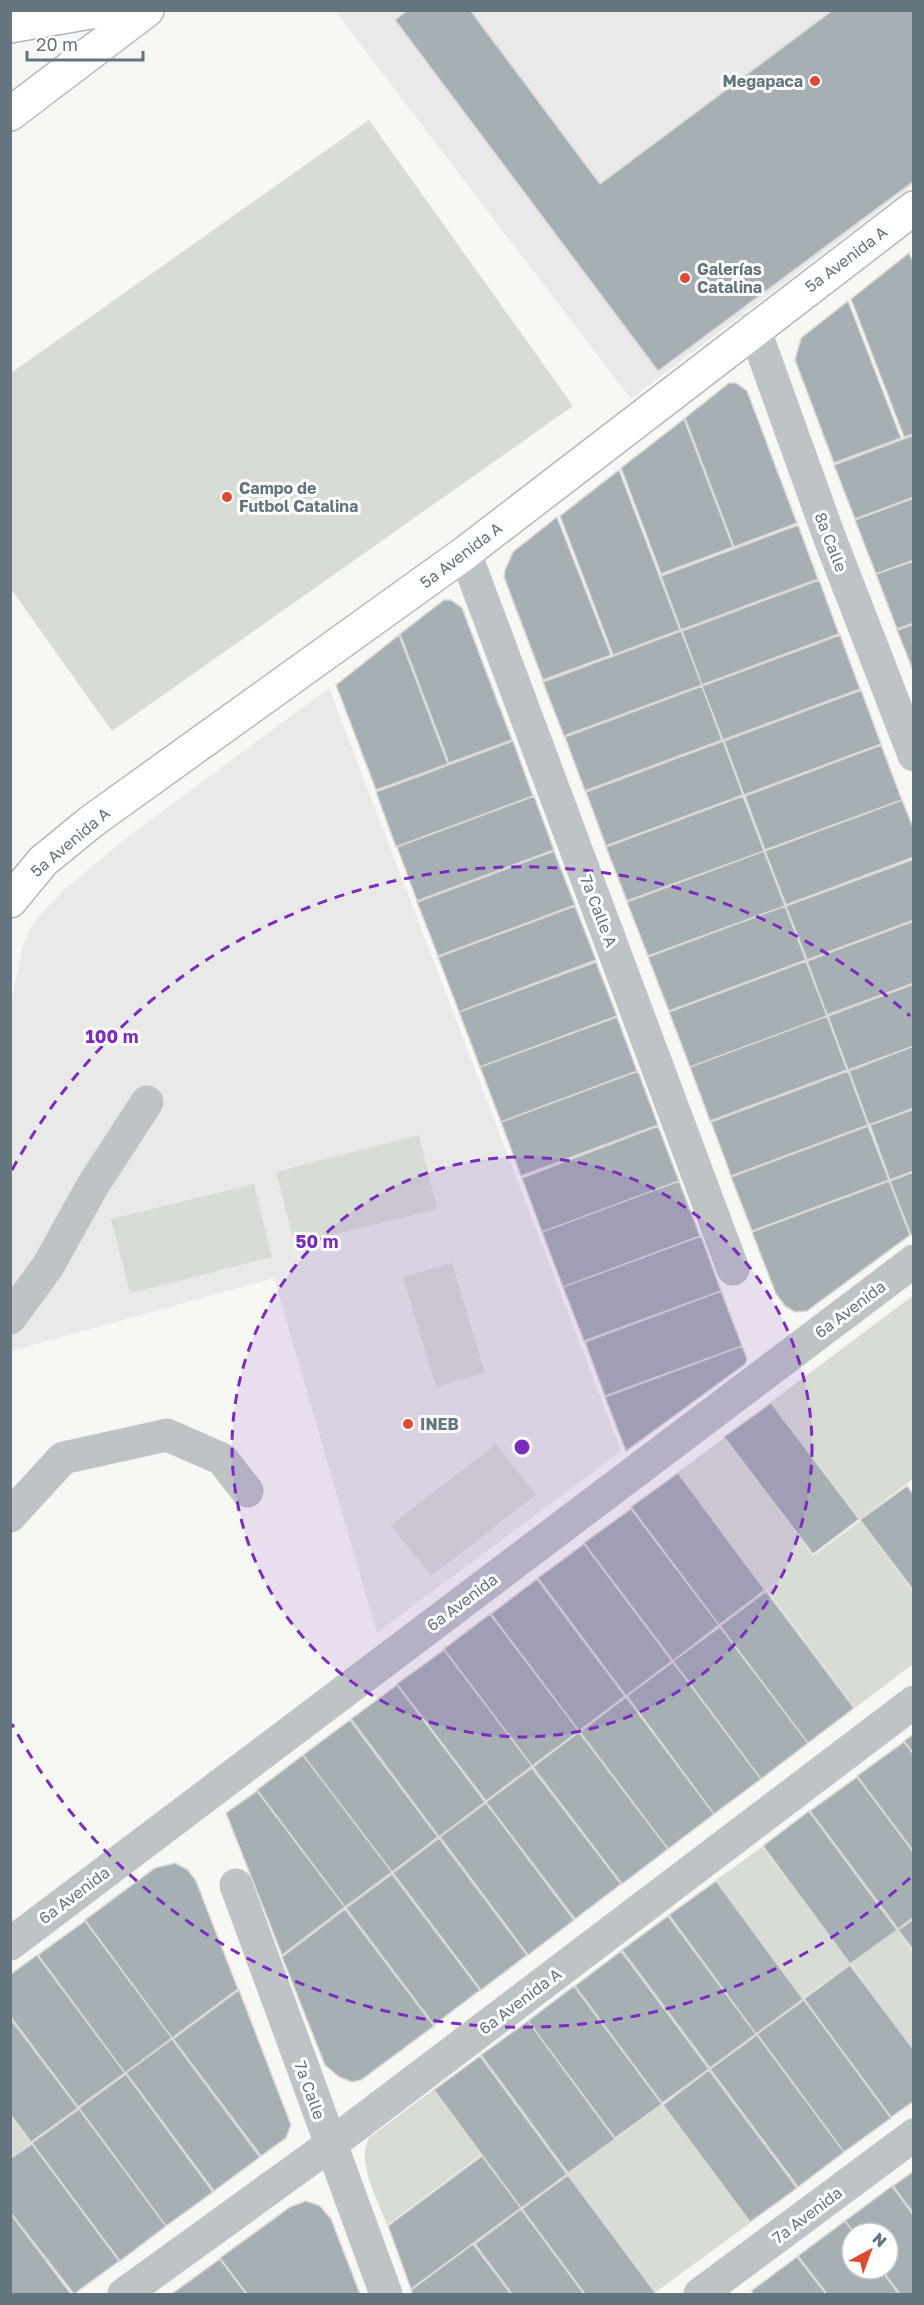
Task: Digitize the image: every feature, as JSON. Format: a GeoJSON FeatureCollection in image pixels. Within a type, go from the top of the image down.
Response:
{"type":"FeatureCollection","features":[{"type":"Feature","properties":{"kind":"main road"},"geometry":{"type":"LineString","coordinates":[[10,26],[102,10]]}},
{"type":"Feature","properties":{"kind":"main road"},"geometry":{"type":"LineString","coordinates":[[10,114],[147,10]]}},
{"type":"Feature","properties":{"kind":"main road","name":"5a Avenida A"},"geometry":{"type":"LineString","coordinates":[[10,901],[43,861],[92,821],[465,553],[754,328],[914,208]]}},
{"type":"Feature","properties":{"kind":"street","name":"8a Calle"},"geometry":{"type":"LineString","coordinates":[[754,328],[829,536],[914,755]]}},
{"type":"Feature","properties":{"kind":"street","name":"7a Calle A"},"geometry":{"type":"LineString","coordinates":[[465,553],[733,1269]]}},
{"type":"Feature","properties":{"kind":"street"},"geometry":{"type":"LineString","coordinates":[[10,1318],[48,1266],[93,1185],[147,1102]]}},
{"type":"Feature","properties":{"kind":"street","name":"6a Avenida"},"geometry":{"type":"LineString","coordinates":[[10,1944],[914,1261]]}},
{"type":"Feature","properties":{"kind":"street"},"geometry":{"type":"LineString","coordinates":[[10,1516],[63,1458],[167,1436],[222,1459],[247,1491]]}},
{"type":"Feature","properties":{"kind":"street","name":"6a Avenida A"},"geometry":{"type":"LineString","coordinates":[[124,2295],[330,2145],[914,1702]]}},
{"type":"Feature","properties":{"kind":"street","name":"7a Calle"},"geometry":{"type":"LineString","coordinates":[[236,1885],[386,2295]]}},
{"type":"Feature","properties":{"kind":"street","name":"7a Avenida"},"geometry":{"type":"LineString","coordinates":[[700,2295],[914,2135]]}},
{"type":"Feature","properties":{"kind":"shaded area","name":"Galerías Catalina"},"geometry":{"type":"Polygon","coordinates":[[[335,11],[913,11],[913,185],[631,399],[335,11]]]}},
{"type":"Feature","properties":{"kind":"shaded area","name":"Campo de Futbol Catalina"},"geometry":{"type":"Polygon","coordinates":[[[369,120],[573,406],[112,731],[11,589],[11,373],[369,120]]]}},
{"type":"Feature","properties":{"kind":"shaded area"},"geometry":{"type":"Polygon","coordinates":[[[329,688],[621,1451],[377,1633],[274,1278],[11,1351],[10,1007],[23,945],[29,931],[38,917],[64,890],[121,842],[329,688]]]}},
{"type":"Feature","properties":{"kind":"shaded area"},"geometry":{"type":"Polygon","coordinates":[[[419,1135],[437,1209],[295,1244],[276,1172],[419,1135]]]}},
{"type":"Feature","properties":{"kind":"shaded area"},"geometry":{"type":"Polygon","coordinates":[[[254,1184],[272,1257],[130,1293],[111,1219],[254,1184]]]}},
{"type":"Feature","properties":{"kind":"shaded area"},"geometry":{"type":"Polygon","coordinates":[[[452,1263],[485,1373],[436,1387],[403,1277],[452,1263]]]}},
{"type":"Feature","properties":{"kind":"shaded area"},"geometry":{"type":"Polygon","coordinates":[[[911,1297],[914,1300],[913,1479],[860,1519],[771,1402],[911,1297]]]}},
{"type":"Feature","properties":{"kind":"shaded area"},"geometry":{"type":"Polygon","coordinates":[[[724,1438],[813,1556],[860,1521],[913,1592],[913,1664],[855,1708],[767,1590],[798,1566],[766,1590],[678,1472],[724,1438]]]}},
{"type":"Feature","properties":{"kind":"shaded area"},"geometry":{"type":"Polygon","coordinates":[[[496,1444],[536,1495],[431,1576],[391,1525],[496,1444]]]}},
{"type":"Feature","properties":{"kind":"shaded area"},"geometry":{"type":"Polygon","coordinates":[[[762,1847],[850,1964],[803,1998],[716,1880],[762,1847]]]}},
{"type":"Feature","properties":{"kind":"shaded area"},"geometry":{"type":"Polygon","coordinates":[[[897,1930],[913,1952],[913,2049],[851,1964],[897,1930]]]}},
{"type":"Feature","properties":{"kind":"shaded area"},"geometry":{"type":"Polygon","coordinates":[[[433,2090],[481,2155],[387,2225],[366,2168],[366,2146],[370,2137],[433,2090]]]}},
{"type":"Feature","properties":{"kind":"shaded area"},"geometry":{"type":"Polygon","coordinates":[[[662,2105],[750,2223],[656,2292],[568,2174],[662,2105]]]}},
{"type":"Feature","properties":{"kind":"shaded area"},"geometry":{"type":"Polygon","coordinates":[[[10,2116],[31,2143],[11,2158],[10,2158],[10,2116]]]}},
{"type":"Feature","properties":{"kind":"building","name":"Galerías Catalina"},"geometry":{"type":"Polygon","coordinates":[[[408,10],[470,10],[600,184],[833,10],[914,10],[914,181],[658,371],[395,20],[408,10]]]}},
{"type":"Feature","properties":{"kind":"building"},"geometry":{"type":"Polygon","coordinates":[[[909,253],[914,264],[914,434],[904,437],[851,299],[909,253]]]}},
{"type":"Feature","properties":{"kind":"building"},"geometry":{"type":"Polygon","coordinates":[[[848,301],[901,438],[834,463],[795,360],[801,338],[848,301]]]}},
{"type":"Feature","properties":{"kind":"building"},"geometry":{"type":"Polygon","coordinates":[[[729,383],[736,383],[747,391],[797,523],[734,547],[685,418],[729,383]]]}},
{"type":"Feature","properties":{"kind":"building"},"geometry":{"type":"Polygon","coordinates":[[[684,419],[733,547],[661,574],[621,468],[684,419]]]}},
{"type":"Feature","properties":{"kind":"building"},"geometry":{"type":"Polygon","coordinates":[[[914,435],[914,497],[855,519],[834,465],[914,435]]]}},
{"type":"Feature","properties":{"kind":"building"},"geometry":{"type":"Polygon","coordinates":[[[619,470],[680,630],[613,655],[560,516],[619,470]]]}},
{"type":"Feature","properties":{"kind":"building"},"geometry":{"type":"Polygon","coordinates":[[[914,498],[914,560],[876,574],[855,520],[914,498]]]}},
{"type":"Feature","properties":{"kind":"building"},"geometry":{"type":"Polygon","coordinates":[[[557,517],[611,655],[543,680],[504,577],[513,552],[557,517]]]}},
{"type":"Feature","properties":{"kind":"building"},"geometry":{"type":"Polygon","coordinates":[[[798,525],[818,579],[681,630],[661,576],[798,525]]]}},
{"type":"Feature","properties":{"kind":"building"},"geometry":{"type":"Polygon","coordinates":[[[914,561],[914,623],[897,629],[876,574],[914,561]]]}},
{"type":"Feature","properties":{"kind":"building"},"geometry":{"type":"Polygon","coordinates":[[[819,580],[839,634],[702,685],[682,631],[819,580]]]}},
{"type":"Feature","properties":{"kind":"building"},"geometry":{"type":"Polygon","coordinates":[[[444,600],[451,600],[462,608],[512,740],[449,763],[400,634],[444,600]]]}},
{"type":"Feature","properties":{"kind":"building"},"geometry":{"type":"Polygon","coordinates":[[[914,624],[914,673],[897,630],[914,624]]]}},
{"type":"Feature","properties":{"kind":"building"},"geometry":{"type":"Polygon","coordinates":[[[681,631],[702,685],[564,736],[543,682],[681,631]]]}},
{"type":"Feature","properties":{"kind":"building"},"geometry":{"type":"Polygon","coordinates":[[[399,635],[448,764],[376,790],[336,685],[399,635]]]}},
{"type":"Feature","properties":{"kind":"building"},"geometry":{"type":"Polygon","coordinates":[[[840,635],[860,689],[723,740],[702,686],[840,635]]]}},
{"type":"Feature","properties":{"kind":"building"},"geometry":{"type":"Polygon","coordinates":[[[702,686],[722,740],[585,791],[565,737],[702,686]]]}},
{"type":"Feature","properties":{"kind":"building"},"geometry":{"type":"Polygon","coordinates":[[[861,690],[881,744],[744,795],[724,741],[861,690]]]}},
{"type":"Feature","properties":{"kind":"building"},"geometry":{"type":"Polygon","coordinates":[[[513,741],[533,796],[396,847],[376,792],[513,741]]]}},
{"type":"Feature","properties":{"kind":"building"},"geometry":{"type":"Polygon","coordinates":[[[723,741],[743,795],[606,846],[586,792],[723,741]]]}},
{"type":"Feature","properties":{"kind":"building"},"geometry":{"type":"Polygon","coordinates":[[[881,745],[902,800],[765,850],[745,796],[881,745]]]}},
{"type":"Feature","properties":{"kind":"building"},"geometry":{"type":"Polygon","coordinates":[[[534,796],[554,850],[417,901],[397,847],[534,796]]]}},
{"type":"Feature","properties":{"kind":"building"},"geometry":{"type":"Polygon","coordinates":[[[743,796],[764,851],[627,901],[606,847],[743,796]]]}},
{"type":"Feature","properties":{"kind":"building"},"geometry":{"type":"Polygon","coordinates":[[[902,800],[914,830],[914,857],[786,905],[765,851],[902,800]]]}},
{"type":"Feature","properties":{"kind":"building"},"geometry":{"type":"Polygon","coordinates":[[[554,851],[575,905],[438,956],[417,902],[554,851]]]}},
{"type":"Feature","properties":{"kind":"building"},"geometry":{"type":"Polygon","coordinates":[[[764,851],[785,906],[648,956],[627,902],[764,851]]]}},
{"type":"Feature","properties":{"kind":"building"},"geometry":{"type":"Polygon","coordinates":[[[914,859],[914,920],[807,960],[786,906],[914,859]]]}},
{"type":"Feature","properties":{"kind":"building"},"geometry":{"type":"Polygon","coordinates":[[[575,906],[596,960],[459,1012],[438,957],[575,906]]]}},
{"type":"Feature","properties":{"kind":"building"},"geometry":{"type":"Polygon","coordinates":[[[785,906],[806,960],[669,1011],[648,957],[785,906]]]}},
{"type":"Feature","properties":{"kind":"building"},"geometry":{"type":"Polygon","coordinates":[[[914,921],[914,983],[827,1015],[807,961],[914,921]]]}},
{"type":"Feature","properties":{"kind":"building"},"geometry":{"type":"Polygon","coordinates":[[[806,961],[827,1016],[690,1067],[669,1012],[806,961]]]}},
{"type":"Feature","properties":{"kind":"building"},"geometry":{"type":"Polygon","coordinates":[[[596,962],[617,1016],[480,1067],[459,1012],[596,962]]]}},
{"type":"Feature","properties":{"kind":"building"},"geometry":{"type":"Polygon","coordinates":[[[914,984],[914,1046],[848,1070],[828,1016],[914,984]]]}},
{"type":"Feature","properties":{"kind":"building"},"geometry":{"type":"Polygon","coordinates":[[[827,1016],[847,1070],[710,1121],[690,1067],[827,1016]]]}},
{"type":"Feature","properties":{"kind":"building"},"geometry":{"type":"Polygon","coordinates":[[[617,1017],[637,1071],[501,1122],[480,1067],[617,1017]]]}},
{"type":"Feature","properties":{"kind":"building"},"geometry":{"type":"Polygon","coordinates":[[[914,1046],[914,1108],[869,1125],[849,1071],[914,1046]]]}},
{"type":"Feature","properties":{"kind":"building"},"geometry":{"type":"Polygon","coordinates":[[[638,1071],[658,1125],[521,1176],[501,1122],[638,1071]]]}},
{"type":"Feature","properties":{"kind":"building"},"geometry":{"type":"Polygon","coordinates":[[[848,1071],[868,1125],[731,1176],[711,1122],[848,1071]]]}},
{"type":"Feature","properties":{"kind":"building"},"geometry":{"type":"Polygon","coordinates":[[[914,1109],[914,1171],[890,1180],[870,1125],[914,1109]]]}},
{"type":"Feature","properties":{"kind":"building"},"geometry":{"type":"Polygon","coordinates":[[[658,1126],[679,1181],[542,1232],[522,1178],[658,1126]]]}},
{"type":"Feature","properties":{"kind":"building"},"geometry":{"type":"Polygon","coordinates":[[[868,1126],[889,1180],[752,1231],[731,1177],[868,1126]]]}},
{"type":"Feature","properties":{"kind":"building"},"geometry":{"type":"Polygon","coordinates":[[[914,1172],[914,1233],[911,1235],[890,1181],[914,1172]]]}},
{"type":"Feature","properties":{"kind":"building"},"geometry":{"type":"Polygon","coordinates":[[[679,1181],[700,1236],[563,1287],[542,1232],[679,1181]]]}},
{"type":"Feature","properties":{"kind":"building"},"geometry":{"type":"Polygon","coordinates":[[[889,1181],[910,1235],[807,1311],[795,1312],[785,1306],[776,1294],[752,1232],[889,1181]]]}},
{"type":"Feature","properties":{"kind":"building"},"geometry":{"type":"Polygon","coordinates":[[[701,1236],[721,1291],[584,1341],[563,1287],[701,1236]]]}},
{"type":"Feature","properties":{"kind":"building"},"geometry":{"type":"Polygon","coordinates":[[[721,1291],[742,1346],[605,1396],[585,1342],[721,1291]]]}},
{"type":"Feature","properties":{"kind":"building"},"geometry":{"type":"Polygon","coordinates":[[[742,1346],[747,1359],[745,1364],[626,1451],[605,1397],[742,1346]]]}},
{"type":"Feature","properties":{"kind":"building"},"geometry":{"type":"Polygon","coordinates":[[[771,1403],[859,1519],[813,1554],[724,1437],[771,1403]]]}},
{"type":"Feature","properties":{"kind":"building"},"geometry":{"type":"Polygon","coordinates":[[[678,1473],[765,1590],[719,1625],[631,1507],[678,1473]]]}},
{"type":"Feature","properties":{"kind":"building"},"geometry":{"type":"Polygon","coordinates":[[[907,1486],[914,1495],[914,1591],[860,1520],[907,1486]]]}},
{"type":"Feature","properties":{"kind":"building"},"geometry":{"type":"Polygon","coordinates":[[[631,1509],[719,1625],[673,1661],[584,1543],[631,1509]]]}},
{"type":"Feature","properties":{"kind":"building"},"geometry":{"type":"Polygon","coordinates":[[[584,1544],[672,1661],[626,1696],[538,1578],[584,1544]]]}},
{"type":"Feature","properties":{"kind":"building"},"geometry":{"type":"Polygon","coordinates":[[[537,1579],[625,1696],[579,1731],[491,1614],[537,1579]]]}},
{"type":"Feature","properties":{"kind":"building"},"geometry":{"type":"Polygon","coordinates":[[[766,1591],[854,1708],[808,1743],[720,1626],[766,1591]]]}},
{"type":"Feature","properties":{"kind":"building"},"geometry":{"type":"Polygon","coordinates":[[[490,1614],[579,1731],[532,1766],[444,1649],[490,1614]]]}},
{"type":"Feature","properties":{"kind":"building"},"geometry":{"type":"Polygon","coordinates":[[[720,1627],[808,1743],[761,1779],[673,1661],[720,1627]]]}},
{"type":"Feature","properties":{"kind":"building"},"geometry":{"type":"Polygon","coordinates":[[[444,1650],[532,1766],[486,1801],[397,1684],[444,1650]]]}},
{"type":"Feature","properties":{"kind":"building"},"geometry":{"type":"Polygon","coordinates":[[[673,1662],[761,1779],[714,1814],[627,1696],[673,1662]]]}},
{"type":"Feature","properties":{"kind":"building"},"geometry":{"type":"Polygon","coordinates":[[[397,1685],[485,1802],[439,1837],[351,1719],[397,1685]]]}},
{"type":"Feature","properties":{"kind":"building"},"geometry":{"type":"Polygon","coordinates":[[[626,1697],[714,1814],[668,1849],[580,1732],[626,1697]]]}},
{"type":"Feature","properties":{"kind":"building"},"geometry":{"type":"Polygon","coordinates":[[[350,1720],[438,1837],[392,1872],[303,1755],[350,1720]]]}},
{"type":"Feature","properties":{"kind":"building"},"geometry":{"type":"Polygon","coordinates":[[[579,1732],[668,1849],[622,1884],[533,1767],[579,1732]]]}},
{"type":"Feature","properties":{"kind":"building"},"geometry":{"type":"Polygon","coordinates":[[[914,1734],[914,1754],[904,1741],[914,1734]]]}},
{"type":"Feature","properties":{"kind":"building"},"geometry":{"type":"Polygon","coordinates":[[[904,1742],[914,1755],[914,1852],[857,1776],[904,1742]]]}},
{"type":"Feature","properties":{"kind":"building"},"geometry":{"type":"Polygon","coordinates":[[[303,1755],[392,1872],[345,1907],[257,1790],[303,1755]]]}},
{"type":"Feature","properties":{"kind":"building"},"geometry":{"type":"Polygon","coordinates":[[[532,1768],[621,1884],[575,1919],[486,1802],[532,1768]]]}},
{"type":"Feature","properties":{"kind":"building"},"geometry":{"type":"Polygon","coordinates":[[[857,1777],[914,1853],[914,1917],[898,1929],[810,1811],[857,1777]]]}},
{"type":"Feature","properties":{"kind":"building"},"geometry":{"type":"Polygon","coordinates":[[[257,1791],[345,1907],[282,1955],[226,1813],[257,1791]]]}},
{"type":"Feature","properties":{"kind":"building"},"geometry":{"type":"Polygon","coordinates":[[[486,1803],[574,1920],[528,1955],[440,1837],[486,1803]]]}},
{"type":"Feature","properties":{"kind":"building"},"geometry":{"type":"Polygon","coordinates":[[[809,1811],[897,1930],[850,1964],[763,1846],[809,1811]]]}},
{"type":"Feature","properties":{"kind":"building"},"geometry":{"type":"Polygon","coordinates":[[[439,1838],[527,1955],[481,1990],[393,1873],[439,1838]]]}},
{"type":"Feature","properties":{"kind":"building"},"geometry":{"type":"Polygon","coordinates":[[[175,1863],[188,1870],[196,1881],[238,1989],[172,2038],[85,1920],[155,1868],[175,1863]]]}},
{"type":"Feature","properties":{"kind":"building"},"geometry":{"type":"Polygon","coordinates":[[[392,1874],[480,1990],[434,2025],[346,1908],[392,1874]]]}},
{"type":"Feature","properties":{"kind":"building"},"geometry":{"type":"Polygon","coordinates":[[[716,1881],[803,1999],[756,2034],[669,1915],[716,1881]]]}},
{"type":"Feature","properties":{"kind":"building"},"geometry":{"type":"Polygon","coordinates":[[[345,1909],[434,2026],[361,2080],[352,2082],[339,2077],[325,2065],[282,1957],[345,1909]]]}},
{"type":"Feature","properties":{"kind":"building"},"geometry":{"type":"Polygon","coordinates":[[[668,1916],[756,2034],[710,2068],[622,1950],[668,1916]]]}},
{"type":"Feature","properties":{"kind":"building"},"geometry":{"type":"Polygon","coordinates":[[[914,1919],[914,1951],[898,1930],[914,1919]]]}},
{"type":"Feature","properties":{"kind":"building"},"geometry":{"type":"Polygon","coordinates":[[[85,1921],[172,2038],[125,2073],[38,1955],[85,1921]]]}},
{"type":"Feature","properties":{"kind":"building"},"geometry":{"type":"Polygon","coordinates":[[[621,1951],[709,2069],[662,2103],[575,1986],[621,1951]]]}},
{"type":"Feature","properties":{"kind":"building"},"geometry":{"type":"Polygon","coordinates":[[[37,1955],[125,2073],[78,2107],[10,2016],[10,1975],[37,1955]]]}},
{"type":"Feature","properties":{"kind":"building"},"geometry":{"type":"Polygon","coordinates":[[[850,1965],[914,2050],[914,2101],[891,2117],[804,1999],[850,1965]]]}},
{"type":"Feature","properties":{"kind":"building"},"geometry":{"type":"Polygon","coordinates":[[[574,1986],[662,2104],[615,2138],[528,2021],[574,1986]]]}},
{"type":"Feature","properties":{"kind":"building"},"geometry":{"type":"Polygon","coordinates":[[[239,1990],[291,2125],[286,2138],[261,2156],[173,2039],[239,1990]]]}},
{"type":"Feature","properties":{"kind":"building"},"geometry":{"type":"Polygon","coordinates":[[[804,2000],[891,2118],[844,2152],[757,2034],[804,2000]]]}},
{"type":"Feature","properties":{"kind":"building"},"geometry":{"type":"Polygon","coordinates":[[[10,2018],[78,2108],[31,2142],[10,2114],[10,2018]]]}},
{"type":"Feature","properties":{"kind":"building"},"geometry":{"type":"Polygon","coordinates":[[[528,2021],[615,2139],[568,2173],[481,2055],[528,2021]]]}},
{"type":"Feature","properties":{"kind":"building"},"geometry":{"type":"Polygon","coordinates":[[[757,2035],[844,2152],[798,2187],[710,2069],[757,2035]]]}},
{"type":"Feature","properties":{"kind":"building"},"geometry":{"type":"Polygon","coordinates":[[[172,2039],[260,2157],[214,2191],[126,2073],[172,2039]]]}},
{"type":"Feature","properties":{"kind":"building"},"geometry":{"type":"Polygon","coordinates":[[[480,2056],[567,2174],[521,2208],[434,2090],[480,2056]]]}},
{"type":"Feature","properties":{"kind":"building"},"geometry":{"type":"Polygon","coordinates":[[[709,2070],[797,2188],[750,2222],[663,2105],[709,2070]]]}},
{"type":"Feature","properties":{"kind":"building"},"geometry":{"type":"Polygon","coordinates":[[[126,2074],[213,2192],[166,2226],[79,2108],[126,2074]]]}},
{"type":"Feature","properties":{"kind":"building"},"geometry":{"type":"Polygon","coordinates":[[[79,2109],[166,2226],[120,2261],[32,2143],[79,2109]]]}},
{"type":"Feature","properties":{"kind":"building"},"geometry":{"type":"Polygon","coordinates":[[[32,2144],[119,2261],[74,2294],[10,2212],[10,2159],[32,2144]]]}},
{"type":"Feature","properties":{"kind":"building"},"geometry":{"type":"Polygon","coordinates":[[[482,2156],[521,2208],[411,2289],[388,2226],[482,2156]]]}},
{"type":"Feature","properties":{"kind":"building"},"geometry":{"type":"Polygon","coordinates":[[[914,2171],[914,2214],[893,2186],[914,2171]]]}},
{"type":"Feature","properties":{"kind":"building"},"geometry":{"type":"Polygon","coordinates":[[[568,2175],[655,2292],[652,2294],[585,2294],[522,2209],[568,2175]]]}},
{"type":"Feature","properties":{"kind":"building"},"geometry":{"type":"Polygon","coordinates":[[[892,2186],[914,2216],[914,2294],[900,2294],[890,2281],[900,2281],[900,2221],[845,2221],[892,2186]]]}},
{"type":"Feature","properties":{"kind":"building"},"geometry":{"type":"Polygon","coordinates":[[[306,2201],[320,2206],[331,2219],[360,2294],[247,2294],[220,2258],[290,2207],[306,2201]]]}},
{"type":"Feature","properties":{"kind":"building"},"geometry":{"type":"Polygon","coordinates":[[[521,2209],[584,2294],[512,2294],[475,2244],[521,2209]]]}},
{"type":"Feature","properties":{"kind":"building"},"geometry":{"type":"Polygon","coordinates":[[[10,2213],[71,2294],[10,2294],[10,2213]]]}},
{"type":"Feature","properties":{"kind":"building"},"geometry":{"type":"Polygon","coordinates":[[[840,2225],[840,2281],[889,2281],[899,2294],[827,2294],[798,2256],[840,2225]]]}},
{"type":"Feature","properties":{"kind":"building"},"geometry":{"type":"Polygon","coordinates":[[[473,2244],[511,2294],[413,2294],[411,2290],[473,2244]]]}},
{"type":"Feature","properties":{"kind":"building"},"geometry":{"type":"Polygon","coordinates":[[[797,2257],[826,2294],[754,2294],[751,2291],[797,2257]]]}},
{"type":"Feature","properties":{"kind":"building"},"geometry":{"type":"Polygon","coordinates":[[[220,2259],[246,2294],[173,2293],[220,2259]]]}},
{"type":"Feature","properties":{"kind":"place","name":"Megapaca"},"geometry":{"type":"Point","coordinates":[815,81]}},
{"type":"Feature","properties":{"kind":"place","name":"Galerías Catalina"},"geometry":{"type":"Point","coordinates":[685,278]}},
{"type":"Feature","properties":{"kind":"place","name":"Campo de Futbol Catalina"},"geometry":{"type":"Point","coordinates":[227,497]}},
{"type":"Feature","properties":{"kind":"place","name":"INEB"},"geometry":{"type":"Point","coordinates":[408,1424]}}]}
